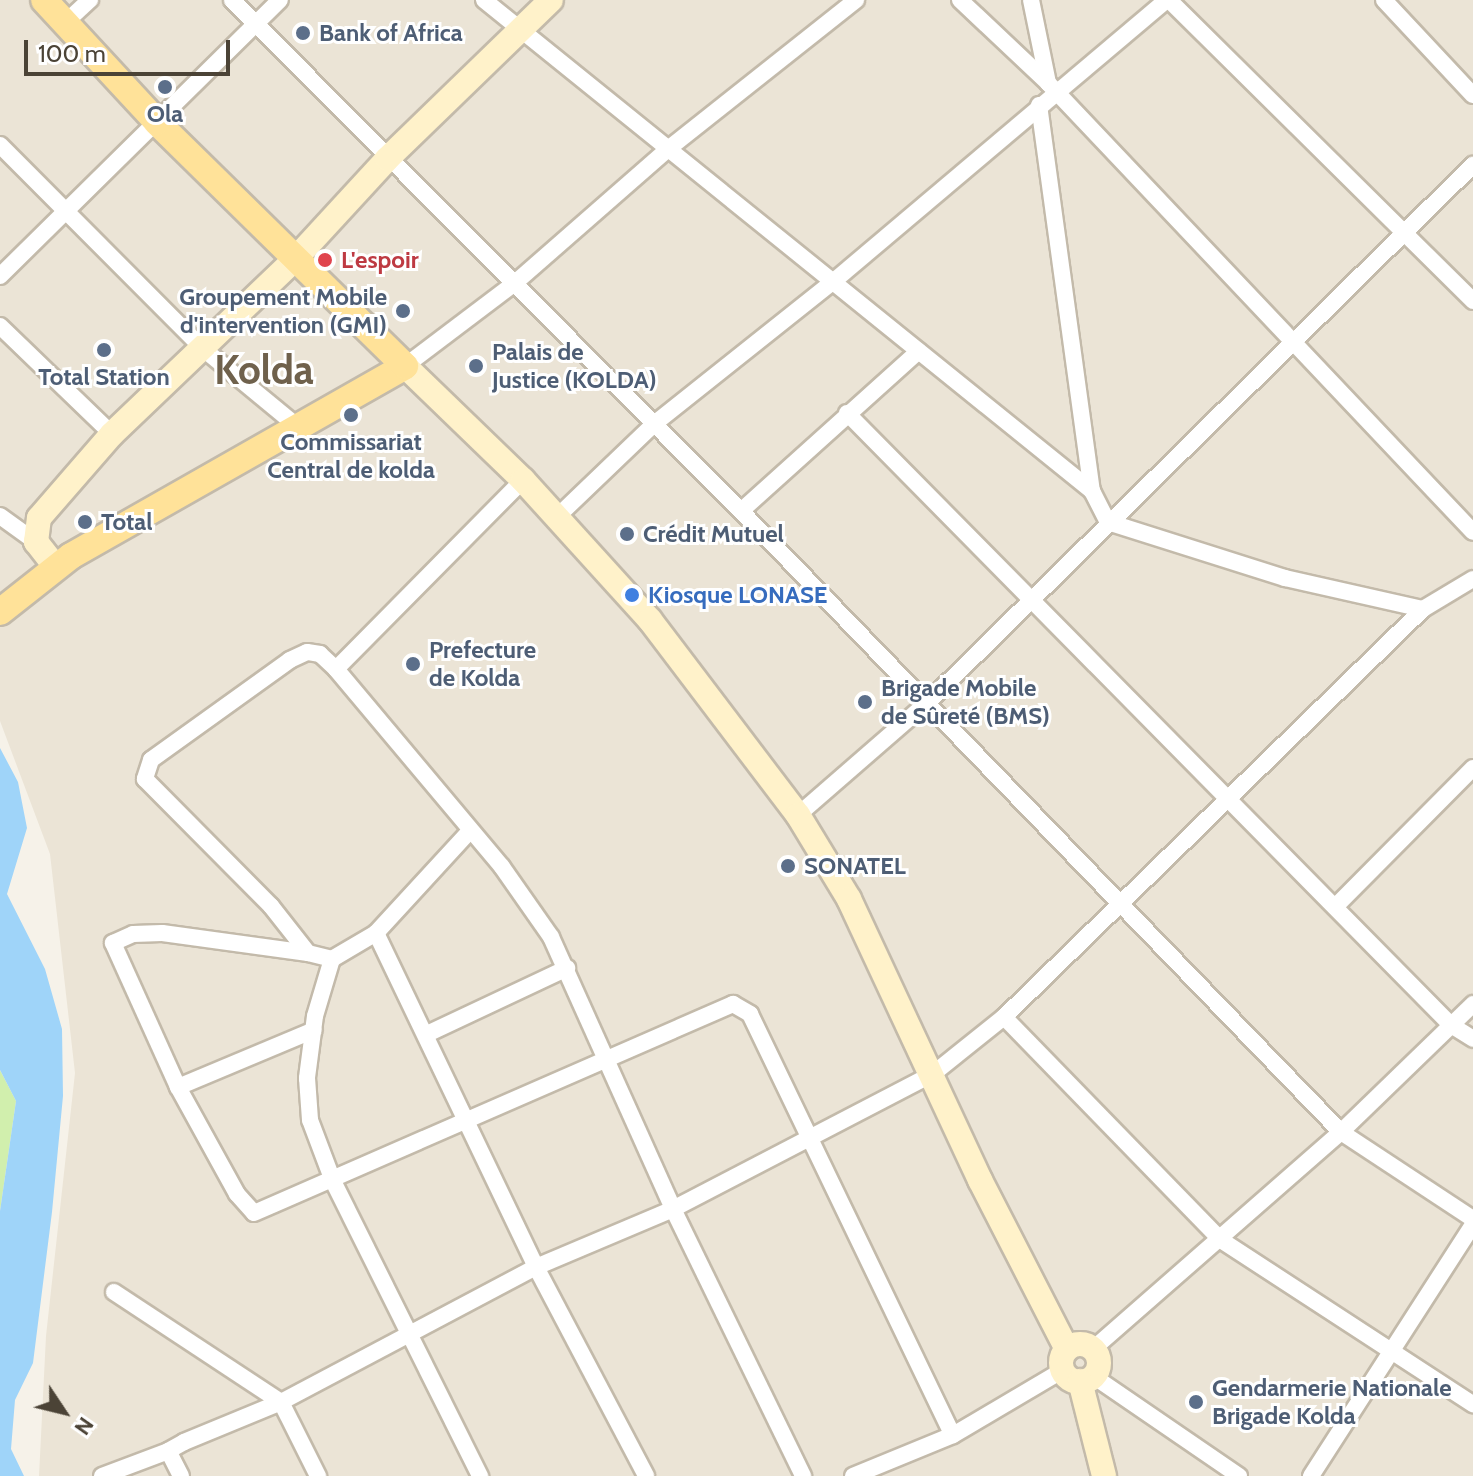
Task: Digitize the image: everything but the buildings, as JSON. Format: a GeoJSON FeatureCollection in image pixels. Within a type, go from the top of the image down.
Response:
{"type":"FeatureCollection","features":[{"type":"Feature","properties":{"kind":"main road"},"geometry":{"type":"LineString","coordinates":[[44,0],[157,122],[558,516],[650,620],[798,815],[849,899],[934,1073],[980,1180],[1076,1369],[1104,1476]]}},
{"type":"Feature","properties":{"kind":"main road"},"geometry":{"type":"LineString","coordinates":[[55,566],[36,542],[39,518],[112,434],[297,257],[387,159],[517,29],[551,0]]}},
{"type":"Feature","properties":{"kind":"main road"},"geometry":{"type":"LineString","coordinates":[[8,606],[55,566],[405,366]]}},
{"type":"Feature","properties":{"kind":"main road"},"geometry":{"type":"LineString","coordinates":[[1076,1369],[1099,1362],[1093,1349]]}},
{"type":"Feature","properties":{"kind":"street"},"geometry":{"type":"LineString","coordinates":[[66,22],[90,0]]}},
{"type":"Feature","properties":{"kind":"street"},"geometry":{"type":"LineString","coordinates":[[232,0],[741,511],[1341,1132],[1473,1219]]}},
{"type":"Feature","properties":{"kind":"street"},"geometry":{"type":"LineString","coordinates":[[0,276],[280,0]]}},
{"type":"Feature","properties":{"kind":"street"},"geometry":{"type":"LineString","coordinates":[[484,0],[1092,491]]}},
{"type":"Feature","properties":{"kind":"street"},"geometry":{"type":"LineString","coordinates":[[405,366],[516,282],[668,149],[856,0]]}},
{"type":"Feature","properties":{"kind":"street"},"geometry":{"type":"LineString","coordinates":[[960,0],[1052,88],[1473,532]]}},
{"type":"Feature","properties":{"kind":"street"},"geometry":{"type":"LineString","coordinates":[[1031,0],[1052,88]]}},
{"type":"Feature","properties":{"kind":"street"},"geometry":{"type":"LineString","coordinates":[[558,516],[654,424],[834,281],[1039,105],[1052,88],[1167,0],[1473,301]]}},
{"type":"Feature","properties":{"kind":"street"},"geometry":{"type":"LineString","coordinates":[[1384,0],[1473,95]]}},
{"type":"Feature","properties":{"kind":"street"},"geometry":{"type":"LineString","coordinates":[[1039,105],[1092,491],[1108,522],[1285,578],[1423,609]]}},
{"type":"Feature","properties":{"kind":"street"},"geometry":{"type":"LineString","coordinates":[[0,145],[201,347],[297,426]]}},
{"type":"Feature","properties":{"kind":"street"},"geometry":{"type":"LineString","coordinates":[[798,815],[927,703],[1108,522],[1407,234],[1473,165]]}},
{"type":"Feature","properties":{"kind":"street"},"geometry":{"type":"LineString","coordinates":[[0,326],[112,434]]}},
{"type":"Feature","properties":{"kind":"street"},"geometry":{"type":"LineString","coordinates":[[741,511],[919,351]]}},
{"type":"Feature","properties":{"kind":"street"},"geometry":{"type":"LineString","coordinates":[[847,413],[1451,1025],[1473,1039]]}},
{"type":"Feature","properties":{"kind":"street"},"geometry":{"type":"LineString","coordinates":[[336,669],[523,480]]}},
{"type":"Feature","properties":{"kind":"street"},"geometry":{"type":"LineString","coordinates":[[0,516],[36,542]]}},
{"type":"Feature","properties":{"kind":"street"},"geometry":{"type":"LineString","coordinates":[[102,1476],[281,1402],[536,1267],[673,1209],[807,1142],[934,1073],[1004,1017],[1423,609],[1473,579]]}},
{"type":"Feature","properties":{"kind":"street"},"geometry":{"type":"LineString","coordinates":[[308,953],[271,906],[145,779],[151,760],[290,660],[307,652],[320,654],[336,669],[469,832],[502,867],[567,968],[673,1209],[803,1476]]}},
{"type":"Feature","properties":{"kind":"street"},"geometry":{"type":"LineString","coordinates":[[1335,907],[1473,768]]}},
{"type":"Feature","properties":{"kind":"street"},"geometry":{"type":"LineString","coordinates":[[469,832],[376,933],[332,959],[162,933],[133,934],[113,943],[178,1087],[237,1194],[254,1213],[333,1181],[465,1117],[733,1004],[750,1014],[807,1142],[953,1435]]}},
{"type":"Feature","properties":{"kind":"street"},"geometry":{"type":"LineString","coordinates":[[376,933],[536,1267],[646,1476]]}},
{"type":"Feature","properties":{"kind":"street"},"geometry":{"type":"LineString","coordinates":[[332,959],[314,1030],[307,1078],[310,1120],[333,1181],[412,1332],[480,1476]]}},
{"type":"Feature","properties":{"kind":"street"},"geometry":{"type":"LineString","coordinates":[[427,1034],[567,968]]}},
{"type":"Feature","properties":{"kind":"street"},"geometry":{"type":"LineString","coordinates":[[1093,1349],[1341,1132],[1473,1004]]}},
{"type":"Feature","properties":{"kind":"street"},"geometry":{"type":"LineString","coordinates":[[1004,1017],[1221,1240],[1473,1404]]}},
{"type":"Feature","properties":{"kind":"street"},"geometry":{"type":"LineString","coordinates":[[178,1087],[314,1030]]}},
{"type":"Feature","properties":{"kind":"street"},"geometry":{"type":"LineString","coordinates":[[1311,1476],[1473,1225]]}},
{"type":"Feature","properties":{"kind":"street"},"geometry":{"type":"LineString","coordinates":[[114,1292],[281,1402],[318,1476]]}},
{"type":"Feature","properties":{"kind":"street"},"geometry":{"type":"LineString","coordinates":[[853,1476],[953,1435],[1076,1369],[1239,1476]]}},
{"type":"Feature","properties":{"kind":"street"},"geometry":{"type":"LineString","coordinates":[[168,1451],[181,1476]]}},
{"type":"Feature","properties":{"kind":"shaded area"},"geometry":{"type":"Polygon","coordinates":[[[0,0],[1473,0],[1473,1476],[39,1476],[46,1336],[75,1073],[50,854],[0,721],[0,0]]]}},
{"type":"Feature","properties":{"kind":"green space"},"geometry":{"type":"Polygon","coordinates":[[[0,1070],[16,1101],[0,1211],[0,1070]]]}},
{"type":"Feature","properties":{"kind":"water"},"geometry":{"type":"Polygon","coordinates":[[[0,748],[18,782],[27,828],[7,894],[45,969],[62,1029],[63,1096],[33,1363],[15,1400],[11,1449],[24,1476],[0,1476],[0,1211],[16,1101],[0,1070],[0,748]]]}},
{"type":"Feature","properties":{"kind":"place","name":"Bank of Africa"},"geometry":{"type":"Point","coordinates":[303,33]}},
{"type":"Feature","properties":{"kind":"place","name":"Ola"},"geometry":{"type":"Point","coordinates":[165,87]}},
{"type":"Feature","properties":{"kind":"place","name":"L'espoir"},"geometry":{"type":"Point","coordinates":[325,260]}},
{"type":"Feature","properties":{"kind":"place","name":"Groupement Mobile d'intervention (GMI)"},"geometry":{"type":"Point","coordinates":[403,311]}},
{"type":"Feature","properties":{"kind":"place","name":"Total Station"},"geometry":{"type":"Point","coordinates":[104,350]}},
{"type":"Feature","properties":{"kind":"place","name":"Palais de Justice (KOLDA)"},"geometry":{"type":"Point","coordinates":[476,366]}},
{"type":"Feature","properties":{"kind":"place","name":"Commissariat Central de kolda"},"geometry":{"type":"Point","coordinates":[351,415]}},
{"type":"Feature","properties":{"kind":"place","name":"Total"},"geometry":{"type":"Point","coordinates":[85,522]}},
{"type":"Feature","properties":{"kind":"place","name":"Crédit Mutuel"},"geometry":{"type":"Point","coordinates":[627,534]}},
{"type":"Feature","properties":{"kind":"place","name":"Kiosque LONASE"},"geometry":{"type":"Point","coordinates":[632,595]}},
{"type":"Feature","properties":{"kind":"place","name":"Prefecture de Kolda"},"geometry":{"type":"Point","coordinates":[413,664]}},
{"type":"Feature","properties":{"kind":"place","name":"Brigade Mobile de Sûreté (BMS)"},"geometry":{"type":"Point","coordinates":[865,702]}},
{"type":"Feature","properties":{"kind":"place","name":"SONATEL"},"geometry":{"type":"Point","coordinates":[788,866]}},
{"type":"Feature","properties":{"kind":"place","name":"Gendarmerie Nationale Brigade Kolda"},"geometry":{"type":"Point","coordinates":[1196,1402]}},
{"type":"Feature","properties":{"kind":"district","name":"Kolda"},"geometry":{"type":"Point","coordinates":[264,370]}}]}
